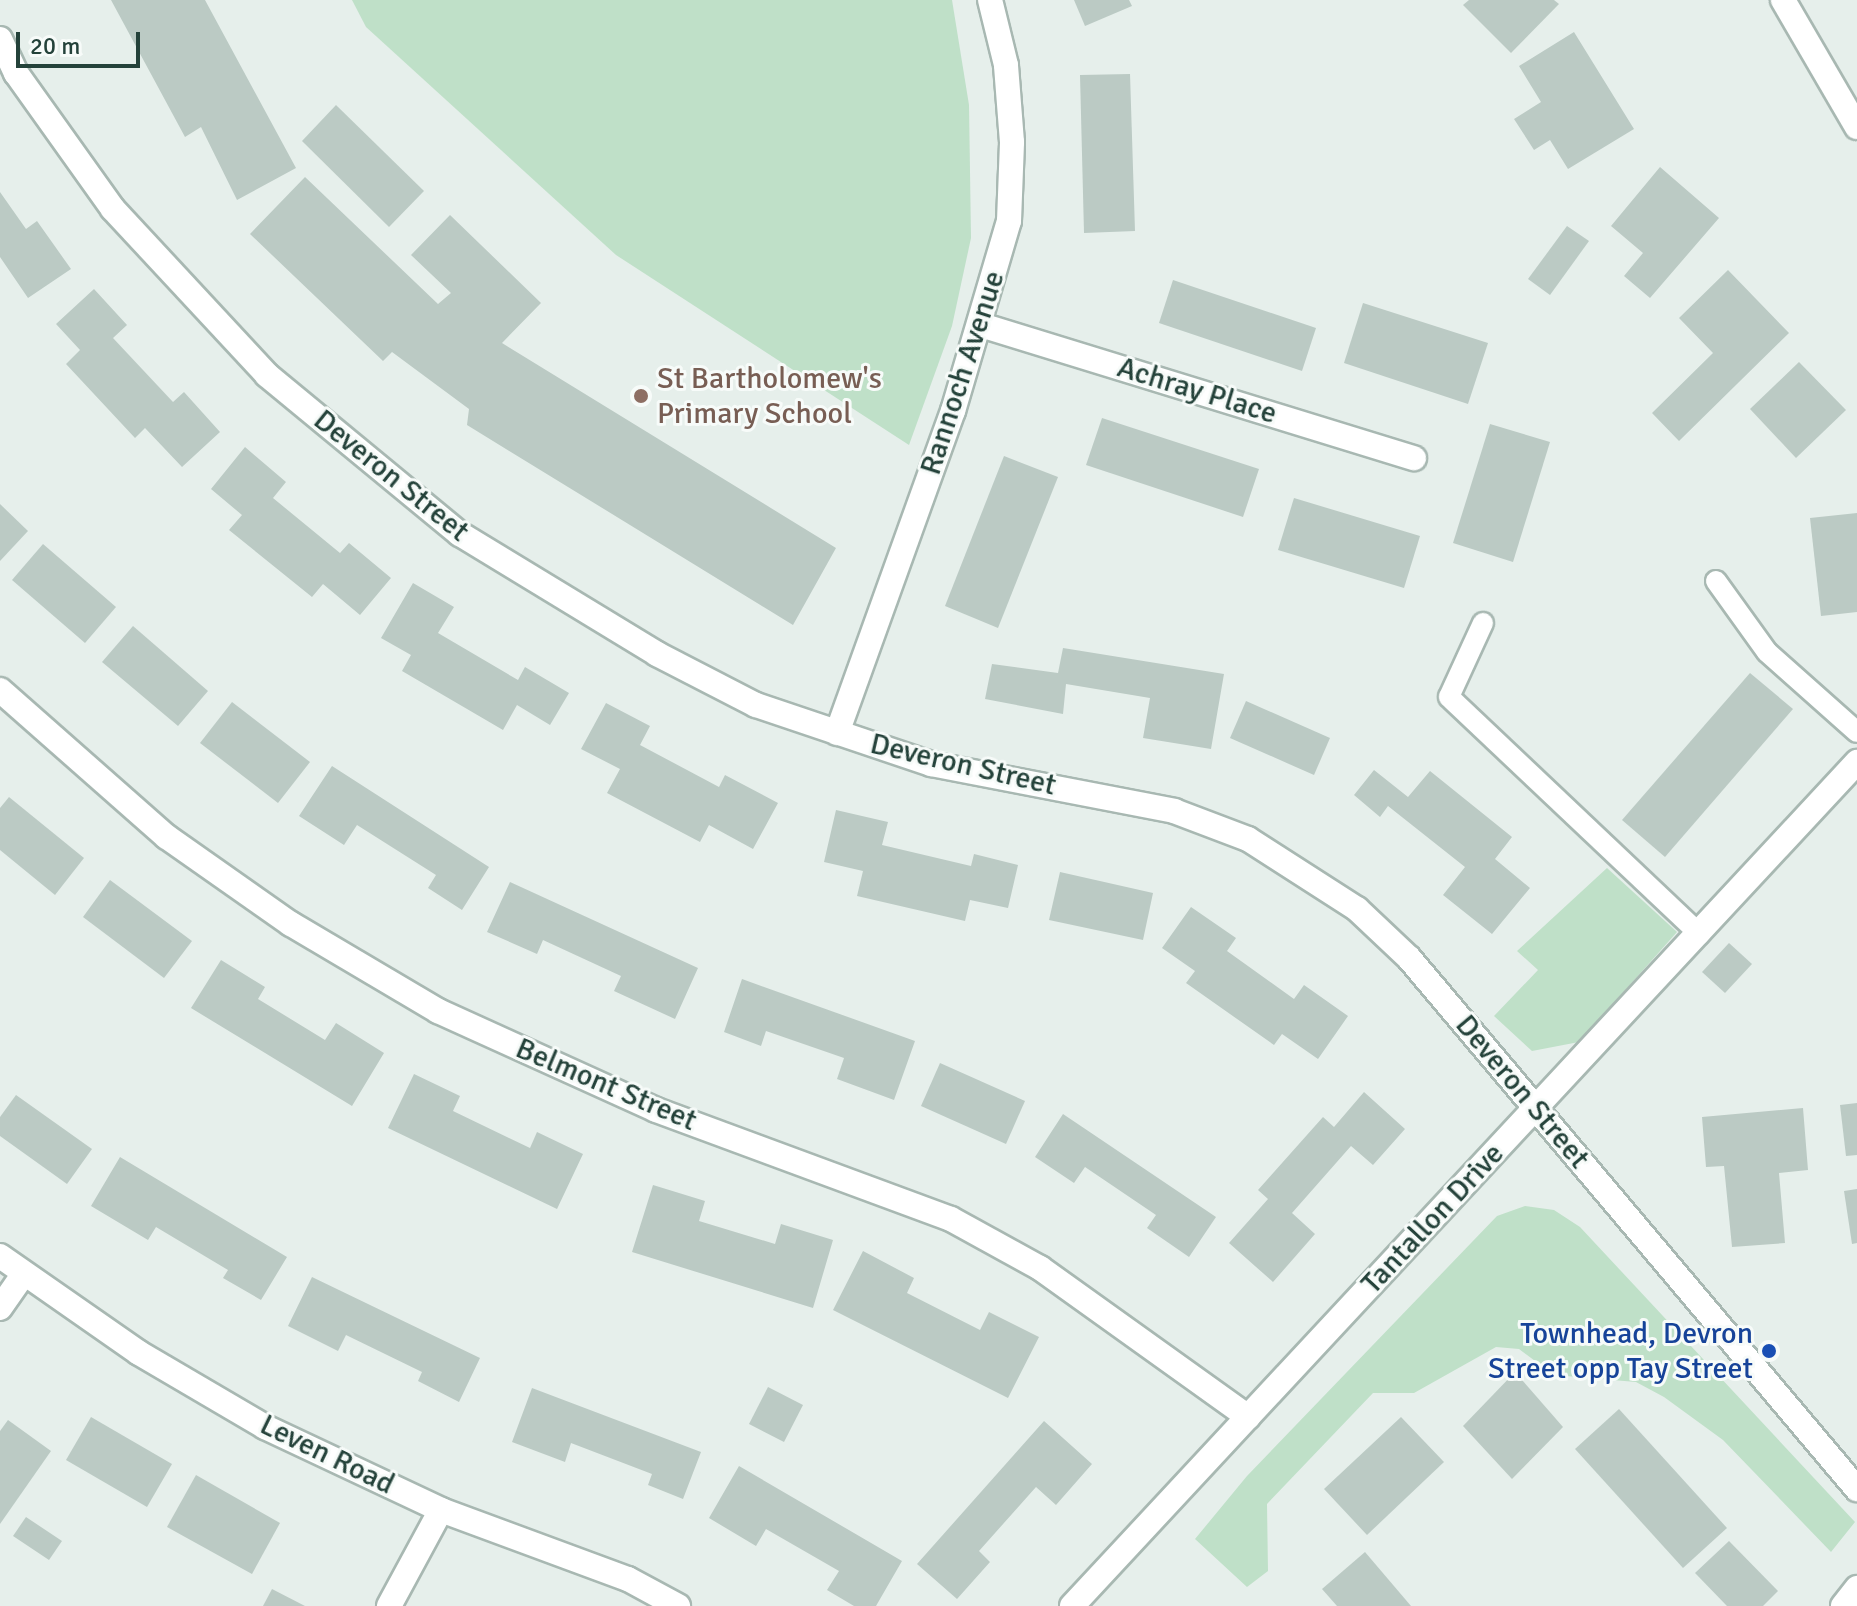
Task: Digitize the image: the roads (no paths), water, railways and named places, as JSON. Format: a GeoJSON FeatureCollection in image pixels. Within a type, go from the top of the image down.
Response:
{"type":"FeatureCollection","features":[{"type":"Feature","properties":{"kind":"street","name":"Rannoch Avenue"},"geometry":{"type":"LineString","coordinates":[[837,733],[981,325],[1009,221],[1012,142],[1006,65],[990,0]]}},
{"type":"Feature","properties":{"kind":"street"},"geometry":{"type":"LineString","coordinates":[[1783,0],[1857,127]]}},
{"type":"Feature","properties":{"kind":"street","name":"Deveron Street"},"geometry":{"type":"LineString","coordinates":[[0,39],[16,73],[113,209],[267,375],[460,534],[657,654],[756,705],[931,764],[1174,811],[1248,839],[1305,871],[1399,948],[1857,1489]]}},
{"type":"Feature","properties":{"kind":"street","name":"Achray Place"},"geometry":{"type":"LineString","coordinates":[[981,325],[1414,458]]}},
{"type":"Feature","properties":{"kind":"street","name":"Belmont Street"},"geometry":{"type":"LineString","coordinates":[[0,690],[167,837],[291,924],[438,1011],[656,1110],[951,1219],[1040,1268],[1248,1417]]}},
{"type":"Feature","properties":{"kind":"street","name":"Tantallon Drive"},"geometry":{"type":"LineString","coordinates":[[1072,1606],[1857,762]]}},
{"type":"Feature","properties":{"kind":"street","name":"Leven Road"},"geometry":{"type":"LineString","coordinates":[[0,1256],[23,1275],[139,1353],[265,1427],[441,1510],[628,1579],[678,1606]]}},
{"type":"Feature","properties":{"kind":"street"},"geometry":{"type":"LineString","coordinates":[[0,1308],[23,1275]]}},
{"type":"Feature","properties":{"kind":"street"},"geometry":{"type":"LineString","coordinates":[[389,1606],[441,1510]]}},
{"type":"Feature","properties":{"kind":"street"},"geometry":{"type":"LineString","coordinates":[[1843,1606],[1857,1588]]}},
{"type":"Feature","properties":{"kind":"lane"},"geometry":{"type":"LineString","coordinates":[[1716,581],[1767,652],[1857,732]]}},
{"type":"Feature","properties":{"kind":"lane"},"geometry":{"type":"LineString","coordinates":[[1483,623],[1449,697],[1700,934]]}},
{"type":"Feature","properties":{"kind":"place","name":"St Bartholomew's Primary School"},"geometry":{"type":"Point","coordinates":[641,396]}},
{"type":"Feature","properties":{"kind":"place","name":"Townhead, Devron Street opp Tay Street"},"geometry":{"type":"Point","coordinates":[1769,1351]}}]}
